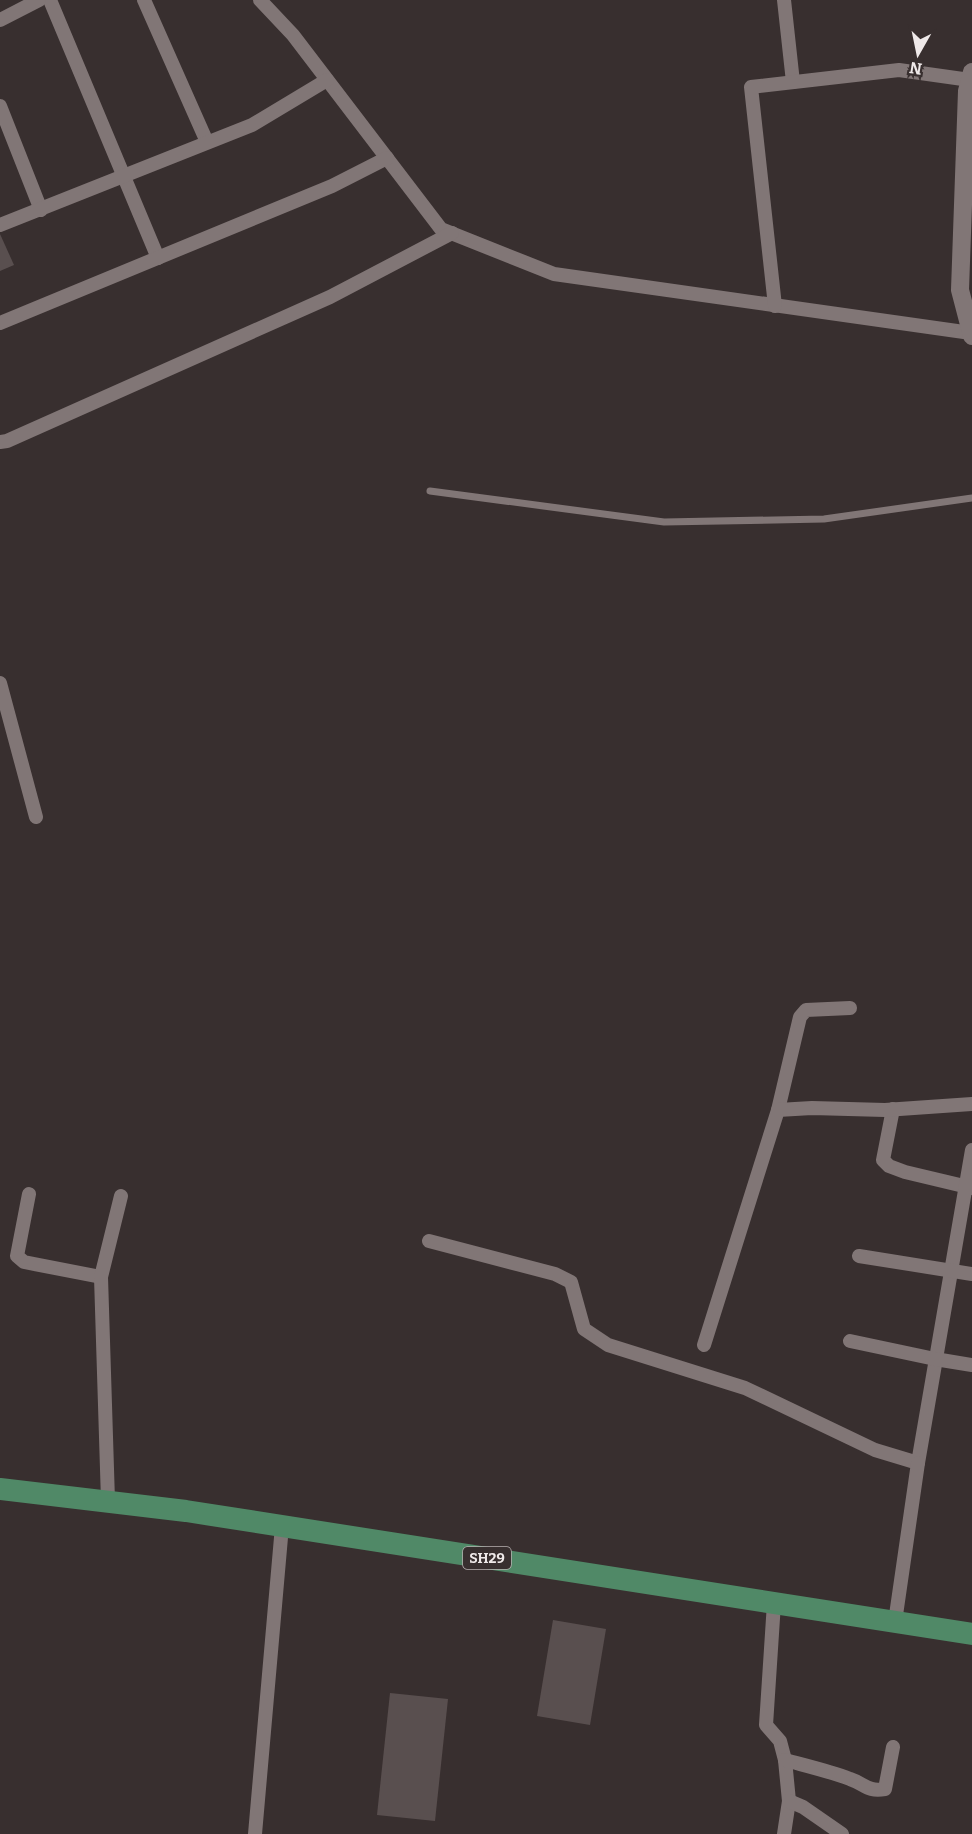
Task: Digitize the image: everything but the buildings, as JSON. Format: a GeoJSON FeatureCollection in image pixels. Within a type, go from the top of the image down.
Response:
{"type":"FeatureCollection","features":[{"type":"Feature","properties":{"kind":"main road","name":"SH29"},"geometry":{"type":"LineString","coordinates":[[0,1489],[186,1511],[972,1634]]}},
{"type":"Feature","properties":{"kind":"street"},"geometry":{"type":"LineString","coordinates":[[0,20],[39,0]]}},
{"type":"Feature","properties":{"kind":"street"},"geometry":{"type":"LineString","coordinates":[[50,0],[158,258]]}},
{"type":"Feature","properties":{"kind":"street"},"geometry":{"type":"LineString","coordinates":[[144,0],[207,142]]}},
{"type":"Feature","properties":{"kind":"street"},"geometry":{"type":"LineString","coordinates":[[260,0],[292,35],[441,229],[554,274],[972,335],[960,290],[967,91],[971,76],[899,70],[751,87],[775,306]]}},
{"type":"Feature","properties":{"kind":"street"},"geometry":{"type":"LineString","coordinates":[[784,0],[793,82]]}},
{"type":"Feature","properties":{"kind":"street"},"geometry":{"type":"LineString","coordinates":[[0,225],[252,124],[327,80]]}},
{"type":"Feature","properties":{"kind":"street"},"geometry":{"type":"LineString","coordinates":[[0,106],[41,210]]}},
{"type":"Feature","properties":{"kind":"street"},"geometry":{"type":"LineString","coordinates":[[0,323],[332,186],[387,158]]}},
{"type":"Feature","properties":{"kind":"street"},"geometry":{"type":"LineString","coordinates":[[0,442],[8,441],[330,297],[452,233]]}},
{"type":"Feature","properties":{"kind":"street"},"geometry":{"type":"LineString","coordinates":[[0,683],[36,817]]}},
{"type":"Feature","properties":{"kind":"street"},"geometry":{"type":"LineString","coordinates":[[704,1345],[778,1110],[800,1017],[806,1010],[850,1008]]}},
{"type":"Feature","properties":{"kind":"street"},"geometry":{"type":"LineString","coordinates":[[778,1110],[893,1109],[972,1104]]}},
{"type":"Feature","properties":{"kind":"street"},"geometry":{"type":"LineString","coordinates":[[893,1109],[883,1160],[889,1166],[969,1188]]}},
{"type":"Feature","properties":{"kind":"street"},"geometry":{"type":"LineString","coordinates":[[895,1622],[935,1359],[969,1188],[972,1150]]}},
{"type":"Feature","properties":{"kind":"street"},"geometry":{"type":"LineString","coordinates":[[29,1194],[17,1256],[24,1262],[101,1277]]}},
{"type":"Feature","properties":{"kind":"street"},"geometry":{"type":"LineString","coordinates":[[108,1502],[101,1277],[121,1196]]}},
{"type":"Feature","properties":{"kind":"street"},"geometry":{"type":"LineString","coordinates":[[429,1241],[555,1274],[571,1282],[584,1329],[608,1344],[745,1388],[875,1450],[918,1463]]}},
{"type":"Feature","properties":{"kind":"street"},"geometry":{"type":"LineString","coordinates":[[859,1256],[972,1274]]}},
{"type":"Feature","properties":{"kind":"street"},"geometry":{"type":"LineString","coordinates":[[850,1341],[972,1365]]}},
{"type":"Feature","properties":{"kind":"street"},"geometry":{"type":"LineString","coordinates":[[255,1834],[282,1526]]}},
{"type":"Feature","properties":{"kind":"street"},"geometry":{"type":"LineString","coordinates":[[774,1603],[766,1725],[780,1741],[785,1760],[789,1801],[784,1834]]}},
{"type":"Feature","properties":{"kind":"street"},"geometry":{"type":"LineString","coordinates":[[785,1760],[853,1779],[875,1791],[885,1789],[893,1747]]}},
{"type":"Feature","properties":{"kind":"street"},"geometry":{"type":"LineString","coordinates":[[789,1801],[842,1834]]}},
{"type":"Feature","properties":{"kind":"lane"},"geometry":{"type":"LineString","coordinates":[[430,491],[664,522],[824,519],[972,498]]}}]}
